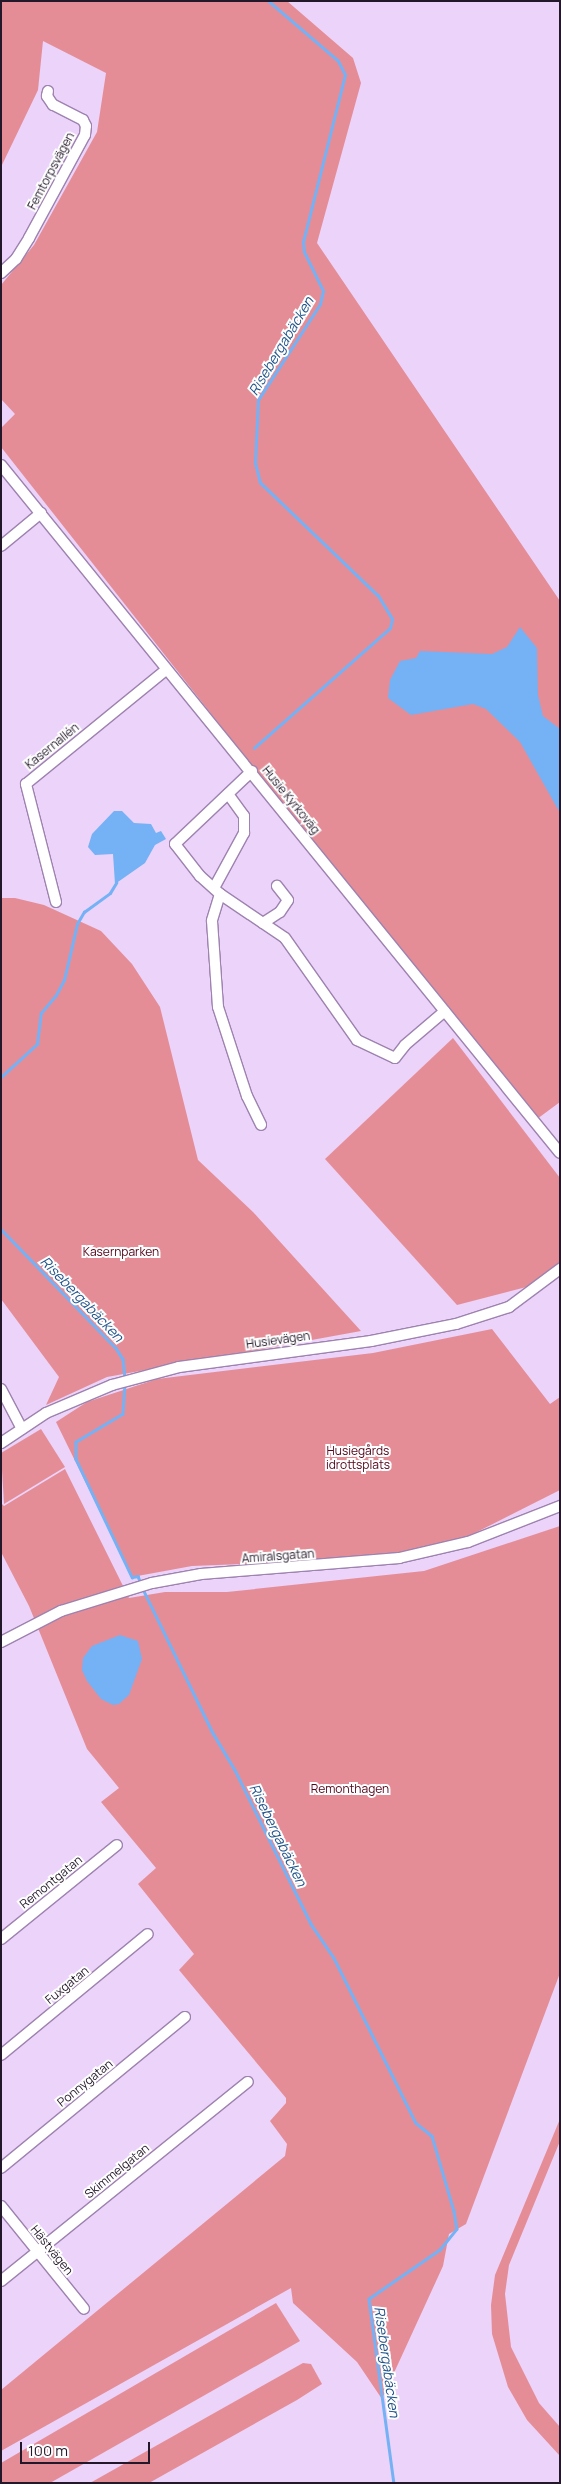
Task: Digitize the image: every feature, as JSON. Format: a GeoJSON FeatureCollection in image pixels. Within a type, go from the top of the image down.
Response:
{"type":"FeatureCollection","features":[{"type":"Feature","properties":{"kind":"street","name":"Femtorpsvägen"},"geometry":{"type":"LineString","coordinates":[[1,273],[16,259],[29,238],[85,135],[86,126],[83,120],[53,105],[47,96],[48,91]]}},
{"type":"Feature","properties":{"kind":"street","name":"Husie Kyrkoväg"},"geometry":{"type":"LineString","coordinates":[[1,465],[560,1153]]}},
{"type":"Feature","properties":{"kind":"street"},"geometry":{"type":"LineString","coordinates":[[1,546],[41,513]]}},
{"type":"Feature","properties":{"kind":"street","name":"Kasernallén"},"geometry":{"type":"LineString","coordinates":[[56,902],[26,784],[166,670]]}},
{"type":"Feature","properties":{"kind":"street"},"geometry":{"type":"LineString","coordinates":[[252,772],[175,844],[217,891],[285,938],[357,1040],[395,1058],[405,1045],[445,1011]]}},
{"type":"Feature","properties":{"kind":"street"},"geometry":{"type":"LineString","coordinates":[[228,794],[244,816],[244,833],[217,891],[212,921],[218,1007],[247,1096],[261,1125]]}},
{"type":"Feature","properties":{"kind":"street"},"geometry":{"type":"LineString","coordinates":[[263,923],[280,912],[288,900],[277,886]]}},
{"type":"Feature","properties":{"kind":"street","name":"Husievägen"},"geometry":{"type":"LineString","coordinates":[[1,1443],[66,1402],[112,1384],[179,1367],[371,1341],[456,1324],[509,1307],[560,1269]]}},
{"type":"Feature","properties":{"kind":"street"},"geometry":{"type":"LineString","coordinates":[[1,1389],[22,1429]]}},
{"type":"Feature","properties":{"kind":"street","name":"Amiralsgatan"},"geometry":{"type":"LineString","coordinates":[[1,1642],[61,1611],[120,1591],[152,1583],[201,1574],[399,1558],[468,1542],[560,1506]]}},
{"type":"Feature","properties":{"kind":"street","name":"Remontgatan"},"geometry":{"type":"LineString","coordinates":[[1,1939],[117,1845]]}},
{"type":"Feature","properties":{"kind":"street","name":"Fuxgatan"},"geometry":{"type":"LineString","coordinates":[[1,2055],[148,1934]]}},
{"type":"Feature","properties":{"kind":"street","name":"Ponnygatan"},"geometry":{"type":"LineString","coordinates":[[1,2168],[185,2017]]}},
{"type":"Feature","properties":{"kind":"street","name":"Skimmelgatan"},"geometry":{"type":"LineString","coordinates":[[1,2281],[248,2082]]}},
{"type":"Feature","properties":{"kind":"street","name":"Hästvägen"},"geometry":{"type":"LineString","coordinates":[[1,2206],[84,2309]]}},
{"type":"Feature","properties":{"kind":"green space"},"geometry":{"type":"Polygon","coordinates":[[[1,1],[287,1],[353,58],[361,83],[317,243],[560,601],[560,1102],[537,1119],[427,988],[1,447],[1,428],[15,414],[1,399],[1,285],[34,245],[97,132],[106,73],[43,41],[38,90],[1,167],[1,1]]]}},
{"type":"Feature","properties":{"kind":"green space","name":"Kasernparken"},"geometry":{"type":"Polygon","coordinates":[[[1,898],[15,898],[44,905],[101,931],[132,964],[160,1007],[198,1160],[253,1212],[361,1331],[107,1377],[46,1405],[59,1377],[1,1299],[1,898]]]}},
{"type":"Feature","properties":{"kind":"green space"},"geometry":{"type":"Polygon","coordinates":[[[453,1038],[560,1178],[560,1263],[534,1285],[457,1305],[325,1159],[453,1038]]]}},
{"type":"Feature","properties":{"kind":"green space","name":"Husiegårds idrottsplats"},"geometry":{"type":"Polygon","coordinates":[[[492,1329],[550,1404],[560,1397],[560,1490],[469,1536],[370,1559],[192,1566],[132,1577],[56,1422],[87,1402],[157,1379],[373,1353],[492,1329]]]}},
{"type":"Feature","properties":{"kind":"green space"},"geometry":{"type":"Polygon","coordinates":[[[41,1429],[65,1467],[4,1504],[1,1453],[41,1429]]]}},
{"type":"Feature","properties":{"kind":"green space","name":"Remonthagen"},"geometry":{"type":"Polygon","coordinates":[[[65,1469],[129,1598],[165,1592],[227,1592],[424,1571],[560,1526],[560,1973],[466,2224],[449,2234],[443,2266],[382,2399],[357,2362],[293,2303],[291,2288],[1,2451],[1,2390],[285,2156],[287,2144],[270,2121],[286,2103],[286,2098],[179,1970],[194,1954],[138,1884],[156,1868],[101,1802],[119,1788],[87,1749],[29,1606],[1,1552],[1,1503],[4,1506],[65,1469]]]}},
{"type":"Feature","properties":{"kind":"green space"},"geometry":{"type":"Polygon","coordinates":[[[560,2119],[560,2141],[509,2265],[505,2294],[511,2347],[539,2403],[560,2427],[560,2456],[527,2420],[508,2387],[492,2334],[491,2305],[495,2275],[560,2119]]]}},
{"type":"Feature","properties":{"kind":"green space"},"geometry":{"type":"Polygon","coordinates":[[[276,2303],[300,2341],[50,2483],[1,2483],[1,2463],[276,2303]]]}},
{"type":"Feature","properties":{"kind":"green space"},"geometry":{"type":"Polygon","coordinates":[[[303,2363],[311,2364],[322,2384],[297,2400],[149,2483],[90,2483],[303,2363]]]}},
{"type":"Feature","properties":{"kind":"water"},"geometry":{"type":"Polygon","coordinates":[[[520,627],[537,648],[538,695],[543,716],[560,729],[560,813],[520,742],[486,709],[473,704],[411,715],[388,698],[390,680],[400,661],[416,658],[420,651],[492,654],[507,647],[520,627]]]}},
{"type":"Feature","properties":{"kind":"water"},"geometry":{"type":"Polygon","coordinates":[[[114,811],[122,811],[134,823],[151,824],[156,833],[161,831],[166,839],[155,845],[145,863],[115,884],[113,854],[95,855],[88,847],[92,834],[114,811]]]}},
{"type":"Feature","properties":{"kind":"water"},"geometry":{"type":"Polygon","coordinates":[[[120,1635],[138,1641],[142,1659],[129,1695],[119,1704],[113,1705],[101,1699],[87,1681],[82,1670],[83,1658],[92,1646],[120,1635]]]}},
{"type":"Feature","properties":{"kind":"waterway","name":"Risebergabäcken"},"geometry":{"type":"LineString","coordinates":[[254,748],[390,628],[392,619],[378,596],[260,483],[255,463],[258,400],[320,304],[323,291],[304,252],[303,242],[345,75],[338,61],[268,1]]}},
{"type":"Feature","properties":{"kind":"waterway","name":"Risebergabäcken"},"geometry":{"type":"LineString","coordinates":[[1,1077],[37,1044],[41,1013],[56,995],[64,980],[77,924],[84,912],[110,893],[116,883]]}},
{"type":"Feature","properties":{"kind":"waterway","name":"Risebergabäcken"},"geometry":{"type":"LineString","coordinates":[[1,1229],[116,1348],[123,1359],[125,1379]]}},
{"type":"Feature","properties":{"kind":"waterway","name":"Risebergabäcken"},"geometry":{"type":"LineString","coordinates":[[125,1384],[123,1414],[76,1442],[76,1459],[132,1577],[138,1576],[141,1584]]}},
{"type":"Feature","properties":{"kind":"waterway","name":"Risebergabäcken"},"geometry":{"type":"LineString","coordinates":[[143,1589],[213,1733],[235,1770],[311,1924],[334,1958],[416,2123],[432,2136],[454,2211],[457,2229],[440,2250],[369,2299],[394,2483]]}}]}
